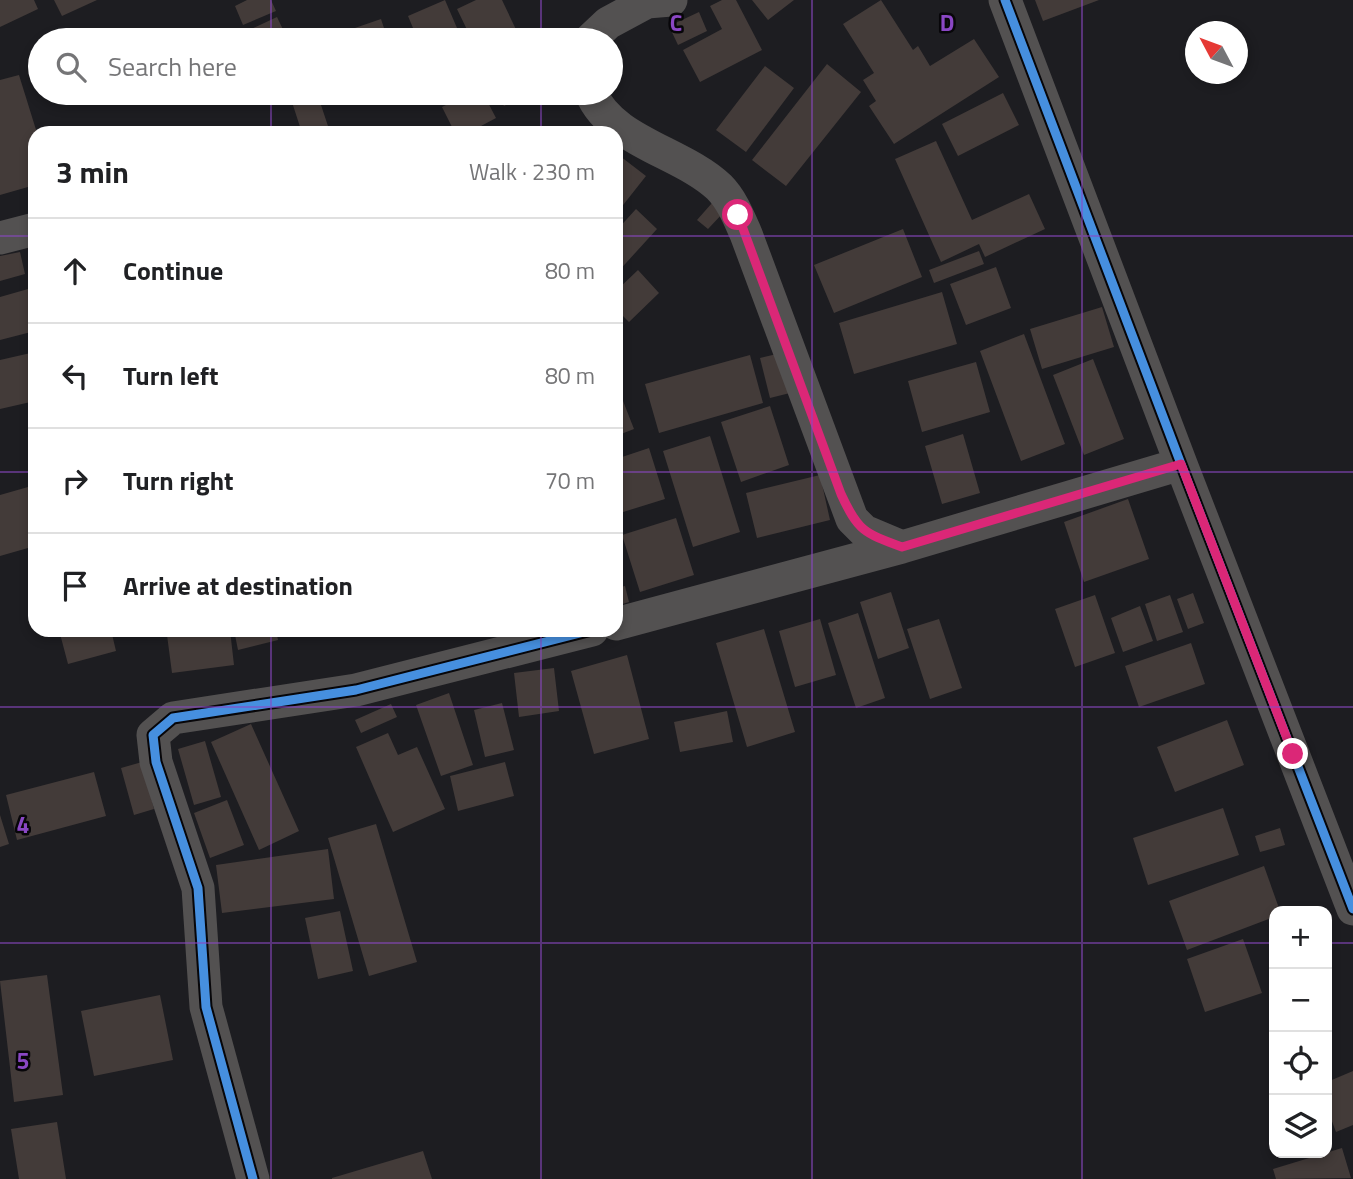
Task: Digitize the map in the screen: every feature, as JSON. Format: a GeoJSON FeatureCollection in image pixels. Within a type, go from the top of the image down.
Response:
{"type":"FeatureCollection","features":[{"type":"Feature","properties":{"kind":"street"},"geometry":{"type":"LineString","coordinates":[[603,28],[647,2],[671,0]]}},
{"type":"Feature","properties":{"kind":"street"},"geometry":{"type":"LineString","coordinates":[[1005,0],[1353,909]]}},
{"type":"Feature","properties":{"kind":"street"},"geometry":{"type":"LineString","coordinates":[[597,105],[611,121],[620,126]]}},
{"type":"Feature","properties":{"kind":"street"},"geometry":{"type":"LineString","coordinates":[[623,128],[705,176],[720,188],[731,203],[746,234],[852,519],[864,531],[902,547]]}},
{"type":"Feature","properties":{"kind":"street"},"geometry":{"type":"LineString","coordinates":[[0,238],[28,231]]}},
{"type":"Feature","properties":{"kind":"street"},"geometry":{"type":"LineString","coordinates":[[623,622],[902,547],[1181,464]]}},
{"type":"Feature","properties":{"kind":"street"},"geometry":{"type":"LineString","coordinates":[[253,1179],[206,1007],[198,888],[156,762],[153,735],[173,718],[356,690],[564,637]]}},
{"type":"Feature","properties":{"kind":"building"},"geometry":{"type":"Polygon","coordinates":[[[0,0],[34,0],[38,9],[0,27],[0,0]]]}},
{"type":"Feature","properties":{"kind":"building"},"geometry":{"type":"Polygon","coordinates":[[[54,0],[97,0],[62,16],[54,0]]]}},
{"type":"Feature","properties":{"kind":"building"},"geometry":{"type":"Polygon","coordinates":[[[247,0],[271,0],[276,11],[243,25],[235,6],[247,0]]]}},
{"type":"Feature","properties":{"kind":"building"},"geometry":{"type":"Polygon","coordinates":[[[445,0],[457,28],[413,28],[408,16],[445,0]]]}},
{"type":"Feature","properties":{"kind":"building"},"geometry":{"type":"Polygon","coordinates":[[[476,0],[502,0],[515,28],[466,28],[457,9],[476,0]]]}},
{"type":"Feature","properties":{"kind":"building"},"geometry":{"type":"Polygon","coordinates":[[[722,0],[736,0],[762,50],[700,82],[683,50],[722,29],[710,6],[722,0]]]}},
{"type":"Feature","properties":{"kind":"building"},"geometry":{"type":"Polygon","coordinates":[[[752,0],[794,0],[768,20],[752,0]]]}},
{"type":"Feature","properties":{"kind":"building"},"geometry":{"type":"Polygon","coordinates":[[[881,0],[913,50],[918,46],[930,66],[974,39],[999,77],[894,144],[869,106],[876,101],[863,80],[874,73],[843,24],[881,0]]]}},
{"type":"Feature","properties":{"kind":"building"},"geometry":{"type":"Polygon","coordinates":[[[1035,0],[1099,0],[1043,21],[1035,0]]]}},
{"type":"Feature","properties":{"kind":"building"},"geometry":{"type":"Polygon","coordinates":[[[699,12],[707,31],[678,45],[669,26],[699,12]]]}},
{"type":"Feature","properties":{"kind":"building"},"geometry":{"type":"Polygon","coordinates":[[[277,17],[282,28],[253,28],[277,17]]]}},
{"type":"Feature","properties":{"kind":"building"},"geometry":{"type":"Polygon","coordinates":[[[381,19],[384,28],[355,28],[381,19]]]}},
{"type":"Feature","properties":{"kind":"building"},"geometry":{"type":"Polygon","coordinates":[[[827,64],[861,92],[786,186],[752,160],[827,64]]]}},
{"type":"Feature","properties":{"kind":"building"},"geometry":{"type":"Polygon","coordinates":[[[765,66],[794,88],[746,152],[716,130],[765,66]]]}},
{"type":"Feature","properties":{"kind":"building"},"geometry":{"type":"Polygon","coordinates":[[[19,75],[35,126],[28,126],[28,187],[0,195],[0,80],[19,75]]]}},
{"type":"Feature","properties":{"kind":"building"},"geometry":{"type":"Polygon","coordinates":[[[1003,93],[1019,125],[958,156],[942,124],[1003,93]]]}},
{"type":"Feature","properties":{"kind":"building"},"geometry":{"type":"Polygon","coordinates":[[[293,105],[321,105],[328,126],[300,126],[293,105]]]}},
{"type":"Feature","properties":{"kind":"building"},"geometry":{"type":"Polygon","coordinates":[[[489,105],[496,118],[481,126],[452,126],[442,107],[489,105]]]}},
{"type":"Feature","properties":{"kind":"building"},"geometry":{"type":"Polygon","coordinates":[[[936,141],[972,220],[1029,194],[1045,229],[985,257],[979,244],[941,262],[895,159],[936,141]]]}},
{"type":"Feature","properties":{"kind":"building"},"geometry":{"type":"Polygon","coordinates":[[[623,158],[646,176],[623,205],[623,158]]]}},
{"type":"Feature","properties":{"kind":"building"},"geometry":{"type":"Polygon","coordinates":[[[712,203],[724,212],[708,229],[697,220],[712,203]]]}},
{"type":"Feature","properties":{"kind":"building"},"geometry":{"type":"Polygon","coordinates":[[[636,209],[657,229],[623,266],[623,223],[636,209]]]}},
{"type":"Feature","properties":{"kind":"building"},"geometry":{"type":"Polygon","coordinates":[[[903,229],[922,277],[834,313],[814,265],[903,229]]]}},
{"type":"Feature","properties":{"kind":"building"},"geometry":{"type":"Polygon","coordinates":[[[979,251],[984,264],[934,283],[929,270],[979,251]]]}},
{"type":"Feature","properties":{"kind":"building"},"geometry":{"type":"Polygon","coordinates":[[[20,252],[25,274],[0,281],[0,256],[20,252]]]}},
{"type":"Feature","properties":{"kind":"building"},"geometry":{"type":"Polygon","coordinates":[[[996,267],[1011,308],[966,325],[950,284],[996,267]]]}},
{"type":"Feature","properties":{"kind":"building"},"geometry":{"type":"Polygon","coordinates":[[[638,270],[659,293],[629,322],[623,316],[623,284],[638,270]]]}},
{"type":"Feature","properties":{"kind":"building"},"geometry":{"type":"Polygon","coordinates":[[[28,289],[28,333],[0,340],[0,297],[28,289]]]}},
{"type":"Feature","properties":{"kind":"building"},"geometry":{"type":"Polygon","coordinates":[[[942,292],[957,344],[854,374],[839,323],[942,292]]]}},
{"type":"Feature","properties":{"kind":"building"},"geometry":{"type":"Polygon","coordinates":[[[1102,307],[1114,347],[1042,369],[1030,329],[1102,307]]]}},
{"type":"Feature","properties":{"kind":"building"},"geometry":{"type":"Polygon","coordinates":[[[1024,334],[1065,444],[1021,461],[980,351],[1024,334]]]}},
{"type":"Feature","properties":{"kind":"building"},"geometry":{"type":"Polygon","coordinates":[[[785,352],[794,392],[770,398],[760,358],[785,352]]]}},
{"type":"Feature","properties":{"kind":"building"},"geometry":{"type":"Polygon","coordinates":[[[28,354],[28,403],[0,409],[0,360],[28,354]]]}},
{"type":"Feature","properties":{"kind":"building"},"geometry":{"type":"Polygon","coordinates":[[[750,355],[763,403],[659,433],[645,384],[750,355]]]}},
{"type":"Feature","properties":{"kind":"building"},"geometry":{"type":"Polygon","coordinates":[[[1093,359],[1124,439],[1084,455],[1053,375],[1093,359]]]}},
{"type":"Feature","properties":{"kind":"building"},"geometry":{"type":"Polygon","coordinates":[[[976,362],[990,412],[922,432],[908,381],[976,362]]]}},
{"type":"Feature","properties":{"kind":"building"},"geometry":{"type":"Polygon","coordinates":[[[623,401],[634,429],[623,433],[623,401]]]}},
{"type":"Feature","properties":{"kind":"building"},"geometry":{"type":"Polygon","coordinates":[[[770,406],[789,465],[741,482],[721,422],[770,406]]]}},
{"type":"Feature","properties":{"kind":"building"},"geometry":{"type":"Polygon","coordinates":[[[963,434],[980,493],[942,504],[925,446],[963,434]]]}},
{"type":"Feature","properties":{"kind":"building"},"geometry":{"type":"Polygon","coordinates":[[[710,436],[740,532],[693,547],[663,451],[710,436]]]}},
{"type":"Feature","properties":{"kind":"building"},"geometry":{"type":"Polygon","coordinates":[[[649,448],[665,499],[623,512],[623,457],[649,448]]]}},
{"type":"Feature","properties":{"kind":"building"},"geometry":{"type":"Polygon","coordinates":[[[820,475],[830,520],[757,538],[746,493],[820,475]]]}},
{"type":"Feature","properties":{"kind":"building"},"geometry":{"type":"Polygon","coordinates":[[[28,487],[28,548],[0,556],[0,495],[28,487]]]}},
{"type":"Feature","properties":{"kind":"building"},"geometry":{"type":"Polygon","coordinates":[[[1128,499],[1149,559],[1084,582],[1064,522],[1128,499]]]}},
{"type":"Feature","properties":{"kind":"building"},"geometry":{"type":"Polygon","coordinates":[[[676,518],[694,575],[640,592],[623,535],[676,518]]]}},
{"type":"Feature","properties":{"kind":"building"},"geometry":{"type":"Polygon","coordinates":[[[623,586],[629,602],[623,604],[623,586]]]}},
{"type":"Feature","properties":{"kind":"building"},"geometry":{"type":"Polygon","coordinates":[[[891,592],[909,648],[878,659],[860,602],[891,592]]]}},
{"type":"Feature","properties":{"kind":"building"},"geometry":{"type":"Polygon","coordinates":[[[1193,593],[1204,623],[1188,629],[1177,599],[1193,593]]]}},
{"type":"Feature","properties":{"kind":"building"},"geometry":{"type":"Polygon","coordinates":[[[1095,595],[1115,653],[1075,667],[1055,609],[1095,595]]]}},
{"type":"Feature","properties":{"kind":"building"},"geometry":{"type":"Polygon","coordinates":[[[1170,595],[1183,632],[1157,641],[1145,604],[1170,595]]]}},
{"type":"Feature","properties":{"kind":"building"},"geometry":{"type":"Polygon","coordinates":[[[1140,606],[1153,641],[1123,652],[1111,618],[1140,606]]]}},
{"type":"Feature","properties":{"kind":"building"},"geometry":{"type":"Polygon","coordinates":[[[858,613],[885,698],[856,708],[828,623],[858,613]]]}},
{"type":"Feature","properties":{"kind":"building"},"geometry":{"type":"Polygon","coordinates":[[[820,619],[836,675],[795,687],[779,631],[820,619]]]}},
{"type":"Feature","properties":{"kind":"building"},"geometry":{"type":"Polygon","coordinates":[[[939,619],[962,688],[930,699],[907,629],[939,619]]]}},
{"type":"Feature","properties":{"kind":"building"},"geometry":{"type":"Polygon","coordinates":[[[764,629],[795,732],[747,747],[716,643],[764,629]]]}},
{"type":"Feature","properties":{"kind":"building"},"geometry":{"type":"Polygon","coordinates":[[[61,637],[113,637],[116,651],[68,664],[61,637]]]}},
{"type":"Feature","properties":{"kind":"building"},"geometry":{"type":"Polygon","coordinates":[[[167,637],[231,637],[234,665],[172,673],[167,637]]]}},
{"type":"Feature","properties":{"kind":"building"},"geometry":{"type":"Polygon","coordinates":[[[235,637],[277,637],[278,640],[238,650],[235,637]]]}},
{"type":"Feature","properties":{"kind":"building"},"geometry":{"type":"Polygon","coordinates":[[[1191,643],[1205,684],[1139,707],[1125,666],[1191,643]]]}},
{"type":"Feature","properties":{"kind":"building"},"geometry":{"type":"Polygon","coordinates":[[[627,655],[649,739],[594,754],[571,671],[627,655]]]}},
{"type":"Feature","properties":{"kind":"building"},"geometry":{"type":"Polygon","coordinates":[[[554,668],[559,711],[519,717],[514,673],[554,668]]]}},
{"type":"Feature","properties":{"kind":"building"},"geometry":{"type":"Polygon","coordinates":[[[449,693],[473,765],[441,776],[416,705],[449,693]]]}},
{"type":"Feature","properties":{"kind":"building"},"geometry":{"type":"Polygon","coordinates":[[[502,703],[514,750],[485,757],[474,710],[502,703]]]}},
{"type":"Feature","properties":{"kind":"building"},"geometry":{"type":"Polygon","coordinates":[[[391,704],[397,717],[361,733],[355,720],[391,704]]]}},
{"type":"Feature","properties":{"kind":"building"},"geometry":{"type":"Polygon","coordinates":[[[727,711],[733,742],[680,752],[674,722],[727,711]]]}},
{"type":"Feature","properties":{"kind":"building"},"geometry":{"type":"Polygon","coordinates":[[[1227,720],[1244,765],[1175,792],[1157,747],[1227,720]]]}},
{"type":"Feature","properties":{"kind":"building"},"geometry":{"type":"Polygon","coordinates":[[[251,724],[299,831],[259,850],[211,742],[251,724]]]}},
{"type":"Feature","properties":{"kind":"building"},"geometry":{"type":"Polygon","coordinates":[[[388,733],[398,755],[417,747],[445,809],[393,832],[356,747],[388,733]]]}},
{"type":"Feature","properties":{"kind":"building"},"geometry":{"type":"Polygon","coordinates":[[[205,741],[221,797],[194,805],[178,749],[205,741]]]}},
{"type":"Feature","properties":{"kind":"building"},"geometry":{"type":"Polygon","coordinates":[[[142,762],[154,809],[134,815],[121,768],[142,762]]]}},
{"type":"Feature","properties":{"kind":"building"},"geometry":{"type":"Polygon","coordinates":[[[505,762],[514,796],[458,811],[450,776],[505,762]]]}},
{"type":"Feature","properties":{"kind":"building"},"geometry":{"type":"Polygon","coordinates":[[[94,772],[106,816],[17,840],[6,795],[94,772]]]}},
{"type":"Feature","properties":{"kind":"building"},"geometry":{"type":"Polygon","coordinates":[[[227,800],[244,845],[210,858],[194,813],[227,800]]]}},
{"type":"Feature","properties":{"kind":"building"},"geometry":{"type":"Polygon","coordinates":[[[1223,808],[1239,855],[1148,885],[1133,838],[1223,808]]]}},
{"type":"Feature","properties":{"kind":"building"},"geometry":{"type":"Polygon","coordinates":[[[0,815],[9,844],[0,847],[0,815]]]}},
{"type":"Feature","properties":{"kind":"building"},"geometry":{"type":"Polygon","coordinates":[[[376,824],[417,962],[369,976],[328,838],[376,824]]]}},
{"type":"Feature","properties":{"kind":"building"},"geometry":{"type":"Polygon","coordinates":[[[1280,828],[1285,845],[1260,852],[1255,836],[1280,828]]]}},
{"type":"Feature","properties":{"kind":"building"},"geometry":{"type":"Polygon","coordinates":[[[328,849],[334,899],[222,913],[216,865],[328,849]]]}},
{"type":"Feature","properties":{"kind":"building"},"geometry":{"type":"Polygon","coordinates":[[[1264,866],[1278,906],[1269,906],[1269,919],[1187,950],[1169,901],[1264,866]]]}},
{"type":"Feature","properties":{"kind":"building"},"geometry":{"type":"Polygon","coordinates":[[[340,911],[353,971],[318,979],[305,918],[340,911]]]}},
{"type":"Feature","properties":{"kind":"building"},"geometry":{"type":"Polygon","coordinates":[[[1243,939],[1262,993],[1205,1012],[1187,959],[1243,939]]]}},
{"type":"Feature","properties":{"kind":"building"},"geometry":{"type":"Polygon","coordinates":[[[47,975],[63,1095],[14,1102],[0,981],[47,975]]]}},
{"type":"Feature","properties":{"kind":"building"},"geometry":{"type":"Polygon","coordinates":[[[160,995],[173,1060],[94,1076],[81,1011],[160,995]]]}},
{"type":"Feature","properties":{"kind":"building"},"geometry":{"type":"Polygon","coordinates":[[[1353,1071],[1353,1125],[1336,1132],[1332,1121],[1332,1080],[1353,1071]]]}},
{"type":"Feature","properties":{"kind":"building"},"geometry":{"type":"Polygon","coordinates":[[[57,1122],[66,1179],[19,1179],[11,1129],[57,1122]]]}},
{"type":"Feature","properties":{"kind":"building"},"geometry":{"type":"Polygon","coordinates":[[[1342,1148],[1351,1178],[1276,1179],[1273,1169],[1309,1158],[1332,1158],[1332,1151],[1342,1148]]]}},
{"type":"Feature","properties":{"kind":"building"},"geometry":{"type":"Polygon","coordinates":[[[423,1151],[432,1179],[332,1179],[332,1178],[423,1151]]]}},
{"type":"Feature","properties":{"kind":"cycle path"},"geometry":{"type":"LineString","coordinates":[[1005,0],[1353,909]]}},
{"type":"Feature","properties":{"kind":"cycle path"},"geometry":{"type":"LineString","coordinates":[[253,1179],[206,1007],[198,888],[156,762],[153,735],[173,718],[356,690],[564,637]]}},
{"type":"Feature","properties":{"kind":"route"},"geometry":{"type":"LineString","coordinates":[[738,215],[820,431],[841,494],[852,519],[864,531],[902,547],[1181,464],[1293,754]]}}]}
